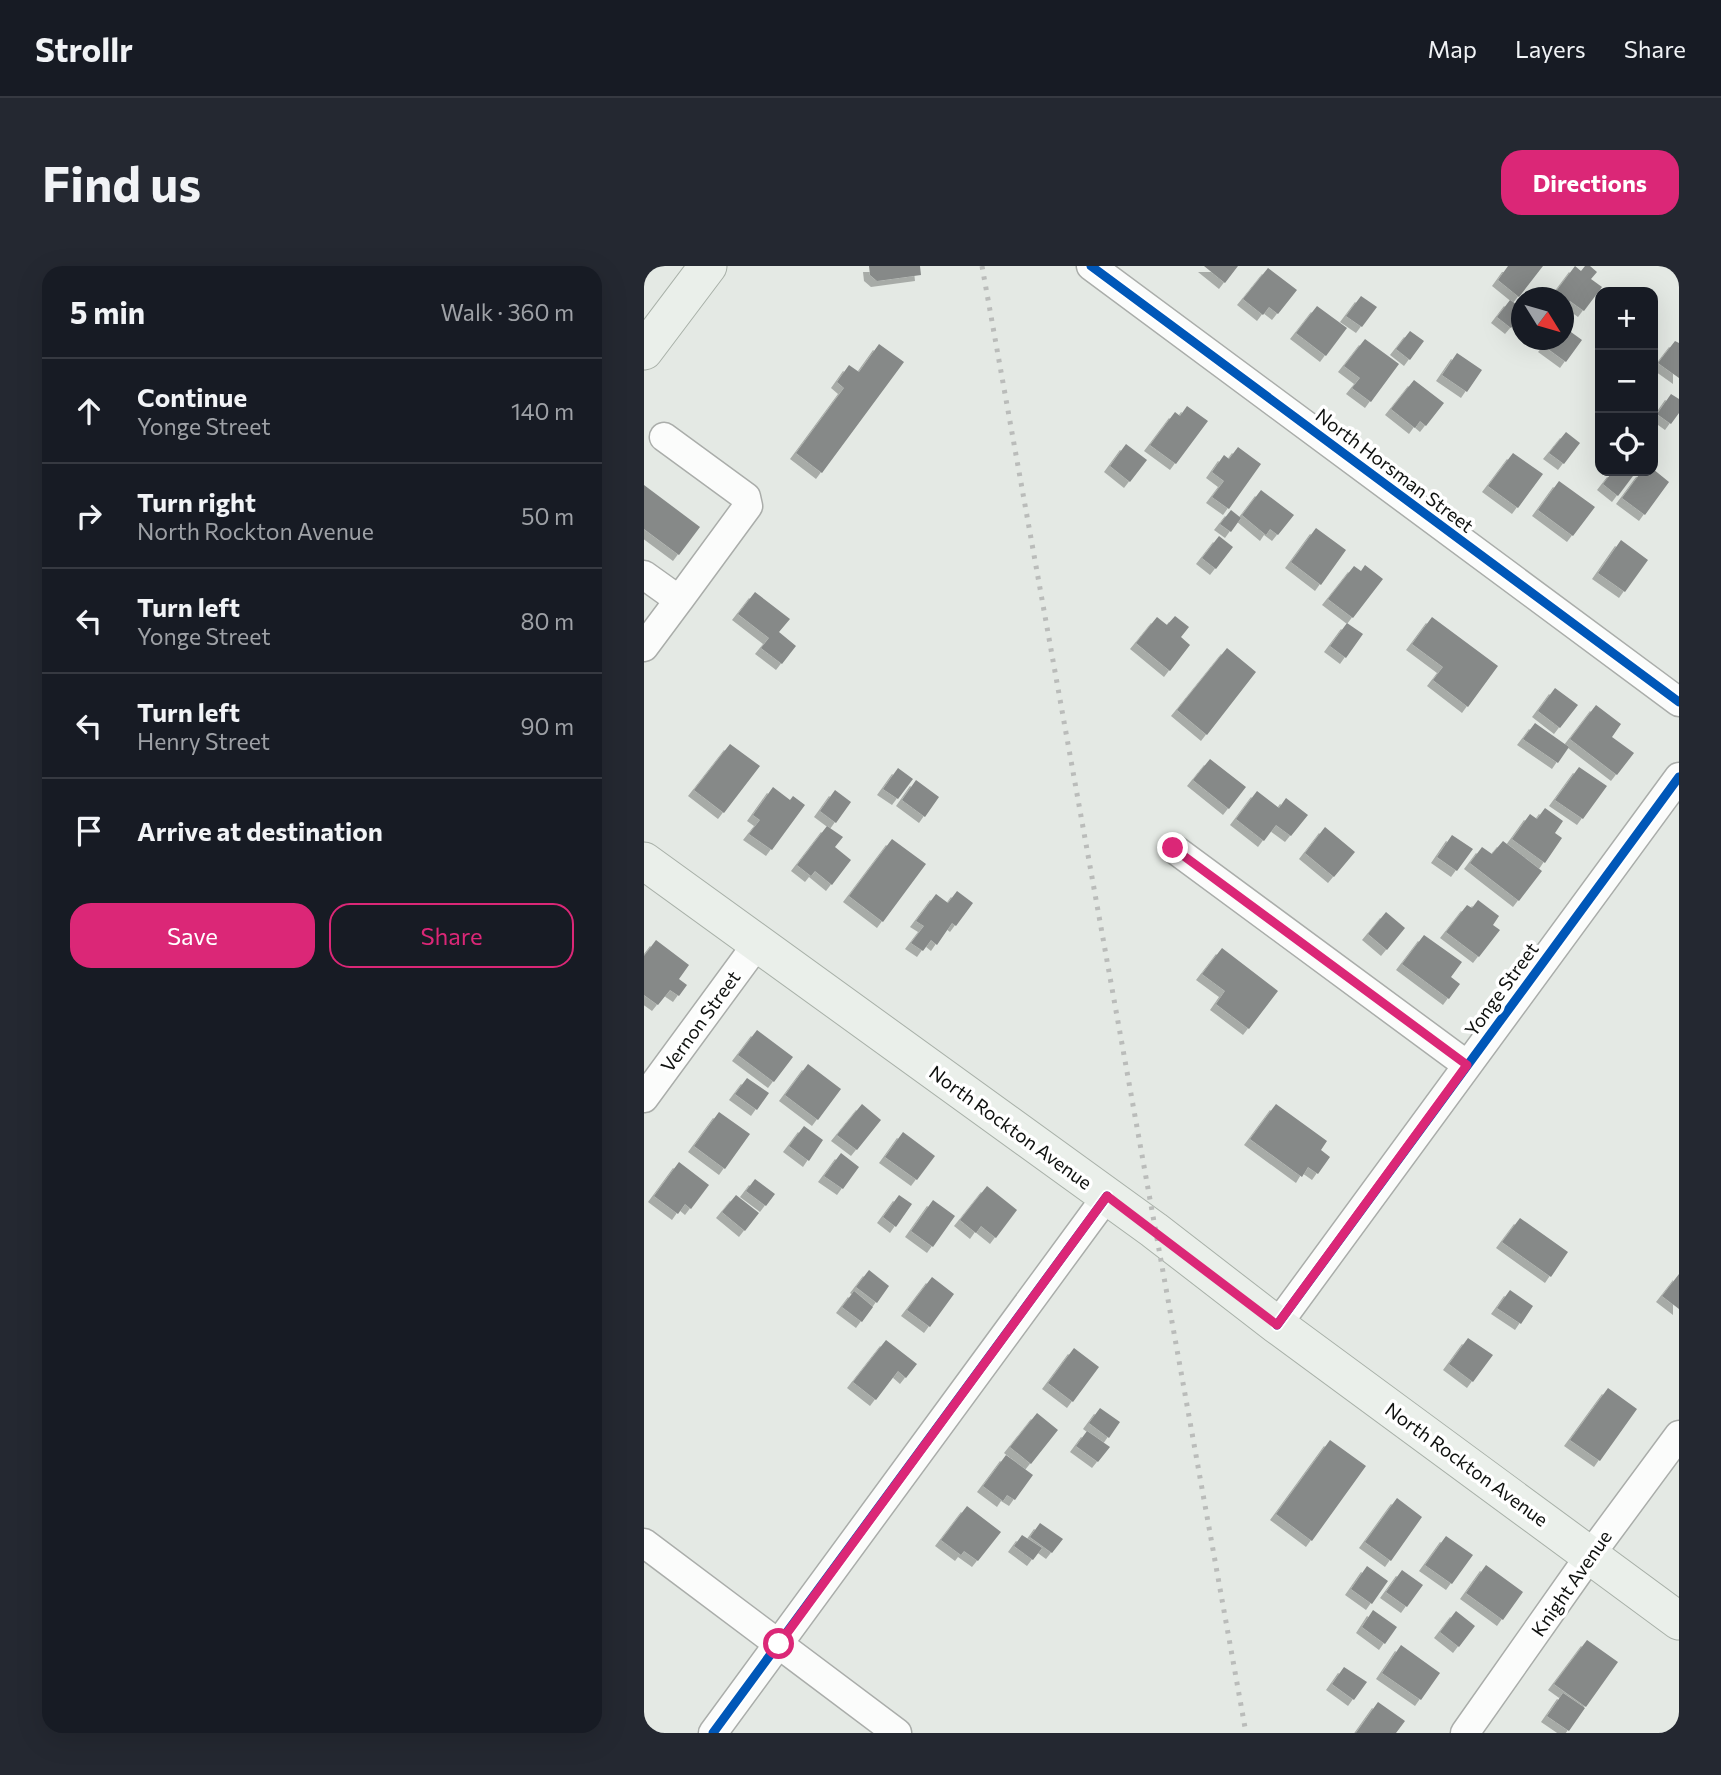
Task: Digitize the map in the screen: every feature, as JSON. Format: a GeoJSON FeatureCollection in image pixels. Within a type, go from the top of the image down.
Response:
{"type":"FeatureCollection","features":[{"type":"Feature","properties":{"kind":"main road"},"geometry":{"type":"LineString","coordinates":[[644,349],[708,266]]}},
{"type":"Feature","properties":{"kind":"main road","name":"North Rockton Avenue"},"geometry":{"type":"LineString","coordinates":[[644,861],[1107,1196],[1277,1325],[1679,1621]]}},
{"type":"Feature","properties":{"kind":"street","name":"North Horsman Street"},"geometry":{"type":"LineString","coordinates":[[1091,266],[1679,702]]}},
{"type":"Feature","properties":{"kind":"street"},"geometry":{"type":"LineString","coordinates":[[644,647],[748,506],[746,497],[664,437]]}},
{"type":"Feature","properties":{"kind":"street"},"geometry":{"type":"LineString","coordinates":[[644,575],[679,600]]}},
{"type":"Feature","properties":{"kind":"street","name":"Yonge Street"},"geometry":{"type":"LineString","coordinates":[[1277,1325],[1679,777]]}},
{"type":"Feature","properties":{"kind":"street"},"geometry":{"type":"LineString","coordinates":[[1173,848],[1467,1065]]}},
{"type":"Feature","properties":{"kind":"street","name":"Vernon Street"},"geometry":{"type":"LineString","coordinates":[[644,1098],[757,944]]}},
{"type":"Feature","properties":{"kind":"street"},"geometry":{"type":"LineString","coordinates":[[713,1733],[1107,1196]]}},
{"type":"Feature","properties":{"kind":"street","name":"Knight Avenue"},"geometry":{"type":"LineString","coordinates":[[1465,1733],[1679,1435]]}},
{"type":"Feature","properties":{"kind":"street"},"geometry":{"type":"LineString","coordinates":[[644,1543],[897,1733]]}},
{"type":"Feature","properties":{"kind":"building"},"geometry":{"type":"Polygon","coordinates":[[[869,266],[920,266],[921,275],[877,281],[870,275],[869,266]]]}},
{"type":"Feature","properties":{"kind":"building"},"geometry":{"type":"Polygon","coordinates":[[[1204,266],[1238,266],[1225,283],[1204,266]]]}},
{"type":"Feature","properties":{"kind":"building"},"geometry":{"type":"Polygon","coordinates":[[[1508,266],[1543,266],[1527,287],[1511,287],[1511,291],[1498,280],[1508,266]]]}},
{"type":"Feature","properties":{"kind":"building"},"geometry":{"type":"Polygon","coordinates":[[[1575,266],[1581,271],[1585,266],[1590,266],[1597,272],[1591,279],[1602,287],[1595,287],[1595,296],[1584,311],[1574,304],[1574,287],[1559,287],[1575,266]]]}},
{"type":"Feature","properties":{"kind":"building"},"geometry":{"type":"Polygon","coordinates":[[[1268,268],[1297,290],[1278,314],[1269,307],[1263,315],[1243,299],[1268,268]]]}},
{"type":"Feature","properties":{"kind":"building"},"geometry":{"type":"Polygon","coordinates":[[[1361,296],[1377,307],[1362,327],[1346,316],[1361,296]]]}},
{"type":"Feature","properties":{"kind":"building"},"geometry":{"type":"Polygon","coordinates":[[[1510,300],[1511,301],[1511,328],[1497,317],[1510,300]]]}},
{"type":"Feature","properties":{"kind":"building"},"geometry":{"type":"Polygon","coordinates":[[[1317,306],[1347,328],[1326,356],[1296,333],[1317,306]]]}},
{"type":"Feature","properties":{"kind":"building"},"geometry":{"type":"Polygon","coordinates":[[[1410,331],[1424,341],[1410,360],[1396,349],[1410,331]]]}},
{"type":"Feature","properties":{"kind":"building"},"geometry":{"type":"Polygon","coordinates":[[[1574,334],[1582,340],[1566,362],[1550,350],[1574,350],[1574,334]]]}},
{"type":"Feature","properties":{"kind":"building"},"geometry":{"type":"Polygon","coordinates":[[[1365,339],[1399,364],[1371,402],[1352,388],[1360,378],[1344,366],[1365,339]]]}},
{"type":"Feature","properties":{"kind":"building"},"geometry":{"type":"Polygon","coordinates":[[[1675,341],[1679,343],[1679,378],[1658,363],[1675,341]]]}},
{"type":"Feature","properties":{"kind":"building"},"geometry":{"type":"Polygon","coordinates":[[[879,344],[904,362],[822,473],[796,453],[844,388],[837,382],[849,365],[859,372],[879,344]]]}},
{"type":"Feature","properties":{"kind":"building"},"geometry":{"type":"Polygon","coordinates":[[[1457,353],[1482,370],[1467,392],[1442,375],[1457,353]]]}},
{"type":"Feature","properties":{"kind":"building"},"geometry":{"type":"Polygon","coordinates":[[[1414,380],[1444,403],[1426,426],[1420,421],[1415,428],[1391,409],[1414,380]]]}},
{"type":"Feature","properties":{"kind":"building"},"geometry":{"type":"Polygon","coordinates":[[[1671,394],[1679,399],[1679,413],[1671,424],[1658,413],[1671,394]]]}},
{"type":"Feature","properties":{"kind":"building"},"geometry":{"type":"Polygon","coordinates":[[[1187,406],[1208,421],[1176,464],[1150,445],[1175,412],[1180,416],[1187,406]]]}},
{"type":"Feature","properties":{"kind":"building"},"geometry":{"type":"Polygon","coordinates":[[[1566,432],[1580,443],[1564,464],[1549,453],[1566,432]]]}},
{"type":"Feature","properties":{"kind":"building"},"geometry":{"type":"Polygon","coordinates":[[[1126,444],[1147,460],[1130,482],[1110,466],[1126,444]]]}},
{"type":"Feature","properties":{"kind":"building"},"geometry":{"type":"Polygon","coordinates":[[[1238,447],[1261,464],[1229,509],[1212,497],[1224,481],[1212,472],[1224,455],[1229,459],[1238,447]]]}},
{"type":"Feature","properties":{"kind":"building"},"geometry":{"type":"Polygon","coordinates":[[[1513,453],[1543,474],[1518,508],[1488,486],[1513,453]]]}},
{"type":"Feature","properties":{"kind":"building"},"geometry":{"type":"Polygon","coordinates":[[[1658,473],[1669,482],[1645,515],[1622,498],[1638,476],[1658,476],[1658,473]]]}},
{"type":"Feature","properties":{"kind":"building"},"geometry":{"type":"Polygon","coordinates":[[[1609,476],[1633,476],[1618,496],[1603,484],[1609,476]]]}},
{"type":"Feature","properties":{"kind":"building"},"geometry":{"type":"Polygon","coordinates":[[[1559,481],[1595,507],[1573,536],[1538,510],[1559,481]]]}},
{"type":"Feature","properties":{"kind":"building"},"geometry":{"type":"Polygon","coordinates":[[[644,485],[700,527],[679,555],[644,529],[644,485]]]}},
{"type":"Feature","properties":{"kind":"building"},"geometry":{"type":"Polygon","coordinates":[[[1261,490],[1294,515],[1278,535],[1270,529],[1266,535],[1242,515],[1261,490]]]}},
{"type":"Feature","properties":{"kind":"building"},"geometry":{"type":"Polygon","coordinates":[[[1231,510],[1241,518],[1231,532],[1220,524],[1231,510]]]}},
{"type":"Feature","properties":{"kind":"building"},"geometry":{"type":"Polygon","coordinates":[[[1316,528],[1346,550],[1321,585],[1291,562],[1316,528]]]}},
{"type":"Feature","properties":{"kind":"building"},"geometry":{"type":"Polygon","coordinates":[[[1219,536],[1233,547],[1216,569],[1202,558],[1219,536]]]}},
{"type":"Feature","properties":{"kind":"building"},"geometry":{"type":"Polygon","coordinates":[[[1621,540],[1648,560],[1625,592],[1598,573],[1621,540]]]}},
{"type":"Feature","properties":{"kind":"building"},"geometry":{"type":"Polygon","coordinates":[[[1365,565],[1383,579],[1353,618],[1328,599],[1354,566],[1361,571],[1365,565]]]}},
{"type":"Feature","properties":{"kind":"building"},"geometry":{"type":"Polygon","coordinates":[[[755,592],[790,619],[779,632],[796,646],[782,664],[761,648],[769,638],[738,614],[755,592]]]}},
{"type":"Feature","properties":{"kind":"building"},"geometry":{"type":"Polygon","coordinates":[[[1175,616],[1189,627],[1181,637],[1190,645],[1170,671],[1136,643],[1157,617],[1167,625],[1175,616]]]}},
{"type":"Feature","properties":{"kind":"building"},"geometry":{"type":"Polygon","coordinates":[[[1432,617],[1498,666],[1468,707],[1433,680],[1443,667],[1412,644],[1432,617]]]}},
{"type":"Feature","properties":{"kind":"building"},"geometry":{"type":"Polygon","coordinates":[[[1347,623],[1363,634],[1346,658],[1330,646],[1347,623]]]}},
{"type":"Feature","properties":{"kind":"building"},"geometry":{"type":"Polygon","coordinates":[[[1227,648],[1256,672],[1207,735],[1177,710],[1227,648]]]}},
{"type":"Feature","properties":{"kind":"building"},"geometry":{"type":"Polygon","coordinates":[[[1555,688],[1578,705],[1560,728],[1538,711],[1555,688]]]}},
{"type":"Feature","properties":{"kind":"building"},"geometry":{"type":"Polygon","coordinates":[[[1596,705],[1621,724],[1612,737],[1634,753],[1617,775],[1570,739],[1596,705]]]}},
{"type":"Feature","properties":{"kind":"building"},"geometry":{"type":"Polygon","coordinates":[[[1535,723],[1569,747],[1558,763],[1523,739],[1535,723]]]}},
{"type":"Feature","properties":{"kind":"building"},"geometry":{"type":"Polygon","coordinates":[[[730,744],[760,766],[724,813],[694,790],[730,744]]]}},
{"type":"Feature","properties":{"kind":"building"},"geometry":{"type":"Polygon","coordinates":[[[1210,759],[1246,787],[1229,809],[1193,780],[1210,759]]]}},
{"type":"Feature","properties":{"kind":"building"},"geometry":{"type":"Polygon","coordinates":[[[1579,767],[1607,786],[1583,819],[1555,800],[1579,767]]]}},
{"type":"Feature","properties":{"kind":"building"},"geometry":{"type":"Polygon","coordinates":[[[898,768],[913,779],[898,799],[883,789],[898,768]]]}},
{"type":"Feature","properties":{"kind":"building"},"geometry":{"type":"Polygon","coordinates":[[[916,780],[939,797],[925,817],[902,800],[916,780]]]}},
{"type":"Feature","properties":{"kind":"building"},"geometry":{"type":"Polygon","coordinates":[[[773,787],[790,800],[793,796],[805,805],[772,850],[749,834],[760,820],[753,815],[773,787]]]}},
{"type":"Feature","properties":{"kind":"building"},"geometry":{"type":"Polygon","coordinates":[[[835,790],[851,802],[836,823],[820,811],[835,790]]]}},
{"type":"Feature","properties":{"kind":"building"},"geometry":{"type":"Polygon","coordinates":[[[1257,791],[1279,808],[1286,798],[1308,815],[1291,836],[1276,825],[1264,841],[1236,819],[1257,791]]]}},
{"type":"Feature","properties":{"kind":"building"},"geometry":{"type":"Polygon","coordinates":[[[1545,808],[1563,821],[1555,833],[1562,838],[1545,863],[1512,839],[1530,814],[1537,819],[1545,808]]]}},
{"type":"Feature","properties":{"kind":"building"},"geometry":{"type":"Polygon","coordinates":[[[827,826],[843,837],[835,847],[851,860],[832,885],[815,871],[811,876],[797,865],[827,826]]]}},
{"type":"Feature","properties":{"kind":"building"},"geometry":{"type":"Polygon","coordinates":[[[1325,827],[1355,852],[1334,877],[1305,853],[1325,827]]]}},
{"type":"Feature","properties":{"kind":"building"},"geometry":{"type":"Polygon","coordinates":[[[1452,835],[1473,849],[1457,871],[1437,857],[1452,835]]]}},
{"type":"Feature","properties":{"kind":"building"},"geometry":{"type":"Polygon","coordinates":[[[892,839],[926,864],[883,922],[849,896],[892,839]]]}},
{"type":"Feature","properties":{"kind":"building"},"geometry":{"type":"Polygon","coordinates":[[[1503,841],[1542,871],[1519,901],[1470,863],[1482,847],[1492,854],[1503,841]]]}},
{"type":"Feature","properties":{"kind":"building"},"geometry":{"type":"Polygon","coordinates":[[[957,891],[973,903],[956,926],[952,923],[937,945],[931,940],[923,951],[911,943],[924,926],[916,921],[936,894],[948,903],[957,891]]]}},
{"type":"Feature","properties":{"kind":"building"},"geometry":{"type":"Polygon","coordinates":[[[1478,900],[1499,916],[1493,925],[1500,930],[1479,957],[1446,932],[1467,905],[1472,908],[1478,900]]]}},
{"type":"Feature","properties":{"kind":"building"},"geometry":{"type":"Polygon","coordinates":[[[1386,912],[1405,928],[1387,950],[1368,934],[1386,912]]]}},
{"type":"Feature","properties":{"kind":"building"},"geometry":{"type":"Polygon","coordinates":[[[1424,935],[1462,962],[1451,977],[1460,984],[1449,999],[1402,964],[1424,935]]]}},
{"type":"Feature","properties":{"kind":"building"},"geometry":{"type":"Polygon","coordinates":[[[656,940],[689,965],[679,979],[687,985],[679,996],[670,990],[658,1005],[644,995],[644,956],[656,940]]]}},
{"type":"Feature","properties":{"kind":"building"},"geometry":{"type":"Polygon","coordinates":[[[1222,948],[1278,991],[1249,1029],[1216,1004],[1225,991],[1202,974],[1222,948]]]}},
{"type":"Feature","properties":{"kind":"building"},"geometry":{"type":"Polygon","coordinates":[[[757,1030],[793,1057],[774,1082],[738,1055],[757,1030]]]}},
{"type":"Feature","properties":{"kind":"building"},"geometry":{"type":"Polygon","coordinates":[[[808,1064],[841,1089],[818,1120],[785,1095],[808,1064]]]}},
{"type":"Feature","properties":{"kind":"building"},"geometry":{"type":"Polygon","coordinates":[[[747,1078],[769,1093],[757,1110],[735,1094],[747,1078]]]}},
{"type":"Feature","properties":{"kind":"building"},"geometry":{"type":"Polygon","coordinates":[[[862,1104],[881,1120],[857,1150],[837,1135],[862,1104]]]}},
{"type":"Feature","properties":{"kind":"building"},"geometry":{"type":"Polygon","coordinates":[[[1276,1104],[1327,1141],[1321,1150],[1330,1157],[1318,1174],[1308,1167],[1302,1177],[1250,1139],[1276,1104]]]}},
{"type":"Feature","properties":{"kind":"building"},"geometry":{"type":"Polygon","coordinates":[[[719,1112],[750,1134],[725,1169],[694,1146],[719,1112]]]}},
{"type":"Feature","properties":{"kind":"building"},"geometry":{"type":"Polygon","coordinates":[[[804,1126],[823,1140],[809,1161],[789,1146],[804,1126]]]}},
{"type":"Feature","properties":{"kind":"building"},"geometry":{"type":"Polygon","coordinates":[[[903,1132],[935,1156],[917,1180],[885,1157],[903,1132]]]}},
{"type":"Feature","properties":{"kind":"building"},"geometry":{"type":"Polygon","coordinates":[[[841,1153],[859,1167],[843,1189],[824,1176],[841,1153]]]}},
{"type":"Feature","properties":{"kind":"building"},"geometry":{"type":"Polygon","coordinates":[[[679,1162],[709,1185],[691,1209],[685,1204],[678,1214],[654,1196],[679,1162]]]}},
{"type":"Feature","properties":{"kind":"building"},"geometry":{"type":"Polygon","coordinates":[[[755,1179],[775,1194],[766,1206],[746,1191],[755,1179]]]}},
{"type":"Feature","properties":{"kind":"building"},"geometry":{"type":"Polygon","coordinates":[[[987,1186],[1017,1210],[996,1238],[981,1226],[976,1233],[960,1220],[987,1186]]]}},
{"type":"Feature","properties":{"kind":"building"},"geometry":{"type":"Polygon","coordinates":[[[736,1195],[759,1213],[745,1231],[722,1212],[736,1195]]]}},
{"type":"Feature","properties":{"kind":"building"},"geometry":{"type":"Polygon","coordinates":[[[899,1195],[912,1204],[896,1227],[883,1217],[899,1195]]]}},
{"type":"Feature","properties":{"kind":"building"},"geometry":{"type":"Polygon","coordinates":[[[933,1200],[955,1216],[933,1247],[911,1231],[933,1200]]]}},
{"type":"Feature","properties":{"kind":"building"},"geometry":{"type":"Polygon","coordinates":[[[1520,1218],[1568,1252],[1551,1277],[1502,1242],[1520,1218]]]}},
{"type":"Feature","properties":{"kind":"building"},"geometry":{"type":"Polygon","coordinates":[[[869,1270],[889,1286],[877,1303],[856,1287],[869,1270]]]}},
{"type":"Feature","properties":{"kind":"building"},"geometry":{"type":"Polygon","coordinates":[[[1679,1274],[1679,1309],[1662,1296],[1679,1274]]]}},
{"type":"Feature","properties":{"kind":"building"},"geometry":{"type":"Polygon","coordinates":[[[932,1277],[954,1294],[930,1327],[907,1310],[932,1277]]]}},
{"type":"Feature","properties":{"kind":"building"},"geometry":{"type":"Polygon","coordinates":[[[1510,1290],[1533,1306],[1521,1324],[1497,1308],[1510,1290]]]}},
{"type":"Feature","properties":{"kind":"building"},"geometry":{"type":"Polygon","coordinates":[[[854,1291],[873,1307],[862,1322],[842,1307],[854,1291]]]}},
{"type":"Feature","properties":{"kind":"building"},"geometry":{"type":"Polygon","coordinates":[[[1468,1338],[1493,1355],[1473,1382],[1449,1364],[1468,1338]]]}},
{"type":"Feature","properties":{"kind":"building"},"geometry":{"type":"Polygon","coordinates":[[[886,1340],[917,1364],[906,1378],[898,1371],[876,1400],[853,1382],[886,1340]]]}},
{"type":"Feature","properties":{"kind":"building"},"geometry":{"type":"Polygon","coordinates":[[[1074,1348],[1099,1367],[1073,1402],[1048,1383],[1074,1348]]]}},
{"type":"Feature","properties":{"kind":"building"},"geometry":{"type":"Polygon","coordinates":[[[1608,1388],[1637,1409],[1600,1461],[1570,1440],[1608,1388]]]}},
{"type":"Feature","properties":{"kind":"building"},"geometry":{"type":"Polygon","coordinates":[[[1100,1408],[1120,1422],[1109,1438],[1089,1423],[1100,1408]]]}},
{"type":"Feature","properties":{"kind":"building"},"geometry":{"type":"Polygon","coordinates":[[[1037,1413],[1058,1430],[1031,1464],[1010,1447],[1037,1413]]]}},
{"type":"Feature","properties":{"kind":"building"},"geometry":{"type":"Polygon","coordinates":[[[1087,1431],[1110,1447],[1098,1462],[1076,1446],[1087,1431]]]}},
{"type":"Feature","properties":{"kind":"building"},"geometry":{"type":"Polygon","coordinates":[[[1330,1440],[1366,1466],[1312,1541],[1276,1514],[1330,1440]]]}},
{"type":"Feature","properties":{"kind":"building"},"geometry":{"type":"Polygon","coordinates":[[[1006,1455],[1033,1475],[1015,1500],[1007,1495],[1003,1501],[983,1486],[1006,1455]]]}},
{"type":"Feature","properties":{"kind":"building"},"geometry":{"type":"Polygon","coordinates":[[[1397,1498],[1422,1517],[1391,1561],[1365,1542],[1397,1498]]]}},
{"type":"Feature","properties":{"kind":"building"},"geometry":{"type":"Polygon","coordinates":[[[967,1506],[1001,1532],[978,1561],[964,1551],[961,1555],[941,1540],[967,1506]]]}},
{"type":"Feature","properties":{"kind":"building"},"geometry":{"type":"Polygon","coordinates":[[[1040,1523],[1063,1539],[1052,1553],[1030,1537],[1040,1523]]]}},
{"type":"Feature","properties":{"kind":"building"},"geometry":{"type":"Polygon","coordinates":[[[1022,1535],[1042,1548],[1033,1560],[1014,1546],[1022,1535]]]}},
{"type":"Feature","properties":{"kind":"building"},"geometry":{"type":"Polygon","coordinates":[[[1446,1536],[1473,1555],[1452,1584],[1425,1565],[1446,1536]]]}},
{"type":"Feature","properties":{"kind":"building"},"geometry":{"type":"Polygon","coordinates":[[[1486,1565],[1523,1592],[1503,1620],[1466,1593],[1486,1565]]]}},
{"type":"Feature","properties":{"kind":"building"},"geometry":{"type":"Polygon","coordinates":[[[1367,1566],[1388,1581],[1372,1604],[1351,1589],[1367,1566]]]}},
{"type":"Feature","properties":{"kind":"building"},"geometry":{"type":"Polygon","coordinates":[[[1402,1570],[1423,1585],[1407,1607],[1386,1592],[1402,1570]]]}},
{"type":"Feature","properties":{"kind":"building"},"geometry":{"type":"Polygon","coordinates":[[[1373,1610],[1397,1627],[1385,1644],[1362,1627],[1373,1610]]]}},
{"type":"Feature","properties":{"kind":"building"},"geometry":{"type":"Polygon","coordinates":[[[1456,1611],[1475,1626],[1459,1647],[1440,1632],[1456,1611]]]}},
{"type":"Feature","properties":{"kind":"building"},"geometry":{"type":"Polygon","coordinates":[[[1587,1640],[1618,1662],[1586,1707],[1554,1684],[1587,1640]]]}},
{"type":"Feature","properties":{"kind":"building"},"geometry":{"type":"Polygon","coordinates":[[[1401,1645],[1440,1673],[1421,1700],[1382,1673],[1401,1645]]]}},
{"type":"Feature","properties":{"kind":"building"},"geometry":{"type":"Polygon","coordinates":[[[1344,1667],[1367,1682],[1354,1700],[1332,1684],[1344,1667]]]}},
{"type":"Feature","properties":{"kind":"building"},"geometry":{"type":"Polygon","coordinates":[[[1563,1693],[1585,1708],[1569,1731],[1547,1716],[1563,1693]]]}},
{"type":"Feature","properties":{"kind":"building"},"geometry":{"type":"Polygon","coordinates":[[[1378,1702],[1405,1721],[1396,1733],[1356,1733],[1378,1702]]]}},
{"type":"Feature","properties":{"kind":"railway"},"geometry":{"type":"LineString","coordinates":[[982,266],[1246,1733]]}},
{"type":"Feature","properties":{"kind":"cycle path"},"geometry":{"type":"LineString","coordinates":[[1091,266],[1679,702]]}},
{"type":"Feature","properties":{"kind":"cycle path"},"geometry":{"type":"LineString","coordinates":[[1277,1325],[1679,777]]}},
{"type":"Feature","properties":{"kind":"cycle path"},"geometry":{"type":"LineString","coordinates":[[713,1733],[1107,1196]]}},
{"type":"Feature","properties":{"kind":"route"},"geometry":{"type":"LineString","coordinates":[[779,1644],[1107,1196],[1277,1325],[1467,1065],[1173,848]]}}]}
